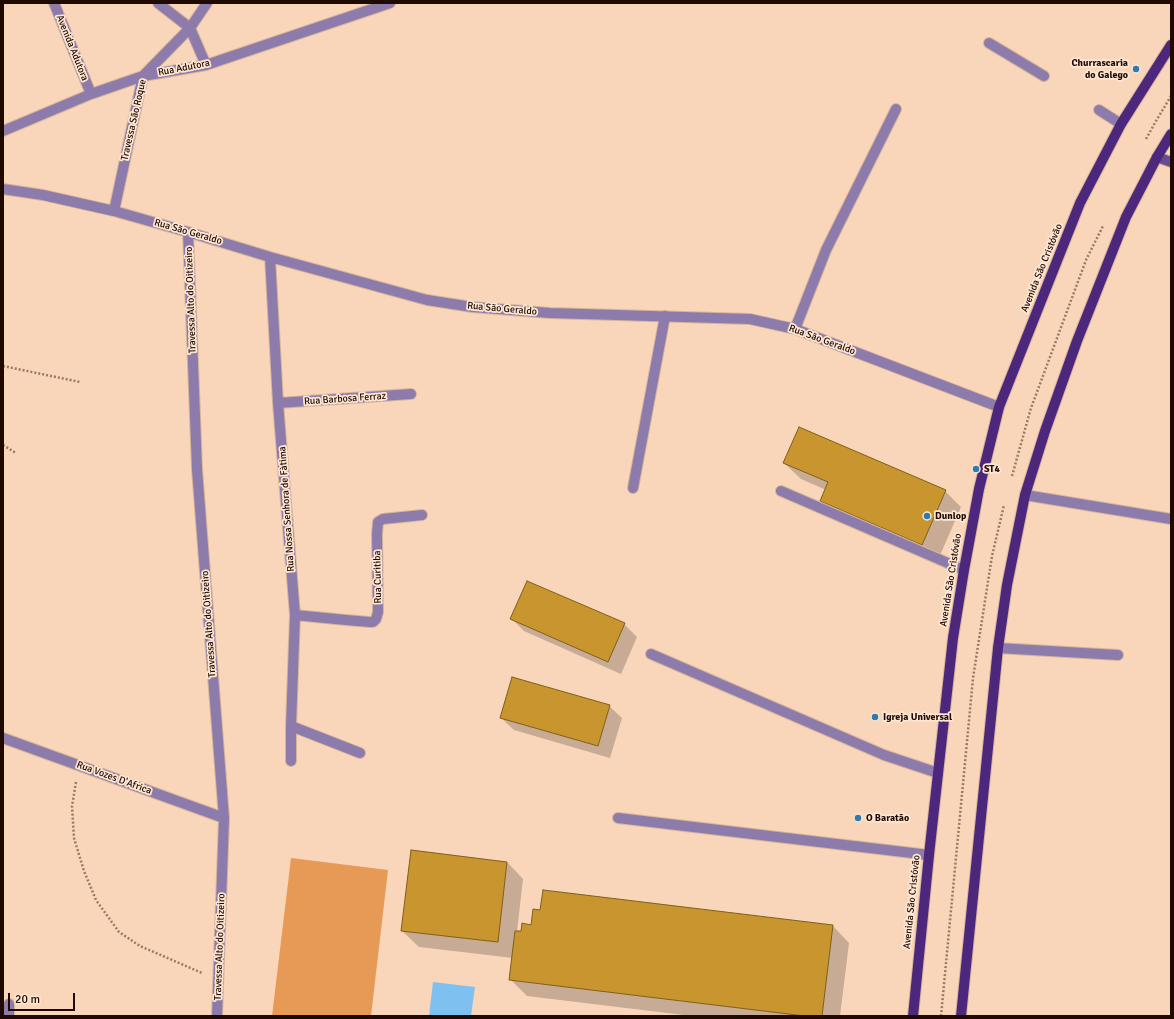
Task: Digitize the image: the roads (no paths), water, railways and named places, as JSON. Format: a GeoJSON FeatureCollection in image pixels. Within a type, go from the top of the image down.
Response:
{"type":"FeatureCollection","features":[{"type":"Feature","properties":{"kind":"main road","name":"Avenida São Cristóvão"},"geometry":{"type":"LineString","coordinates":[[913,1016],[929,855],[954,638],[964,570],[979,489],[1000,407],[1080,203],[1121,124],[1171,44]]}},
{"type":"Feature","properties":{"kind":"main road"},"geometry":{"type":"LineString","coordinates":[[961,1016],[998,648],[1007,585],[1025,495],[1045,431],[1077,341],[1126,217],[1157,157],[1171,134]]}},
{"type":"Feature","properties":{"kind":"street","name":"Avenida Adutora"},"geometry":{"type":"LineString","coordinates":[[54,3],[91,94]]}},
{"type":"Feature","properties":{"kind":"street"},"geometry":{"type":"LineString","coordinates":[[158,3],[190,28],[206,65]]}},
{"type":"Feature","properties":{"kind":"street","name":"Travessa São Roque"},"geometry":{"type":"LineString","coordinates":[[114,211],[143,76],[190,28],[207,3]]}},
{"type":"Feature","properties":{"kind":"street","name":"Rua Adutora"},"geometry":{"type":"LineString","coordinates":[[3,131],[91,94],[143,76],[206,65],[390,3]]}},
{"type":"Feature","properties":{"kind":"street"},"geometry":{"type":"LineString","coordinates":[[989,43],[1044,76]]}},
{"type":"Feature","properties":{"kind":"street"},"geometry":{"type":"LineString","coordinates":[[794,329],[826,250],[896,110]]}},
{"type":"Feature","properties":{"kind":"street"},"geometry":{"type":"LineString","coordinates":[[1099,110],[1121,124]]}},
{"type":"Feature","properties":{"kind":"street"},"geometry":{"type":"LineString","coordinates":[[1157,157],[1171,162]]}},
{"type":"Feature","properties":{"kind":"street","name":"Rua São Geraldo"},"geometry":{"type":"LineString","coordinates":[[3,189],[43,195],[114,211],[270,257],[427,300],[472,307],[550,313],[750,319],[794,329],[1000,407]]}},
{"type":"Feature","properties":{"kind":"street","name":"Travessa Alto do Oitizeiro"},"geometry":{"type":"LineString","coordinates":[[188,232],[197,469],[224,818],[217,1016]]}},
{"type":"Feature","properties":{"kind":"street","name":"Rua Nossa Senhora de Fàtima"},"geometry":{"type":"LineString","coordinates":[[270,257],[278,403],[295,615],[291,762]]}},
{"type":"Feature","properties":{"kind":"street"},"geometry":{"type":"LineString","coordinates":[[633,488],[665,316]]}},
{"type":"Feature","properties":{"kind":"street","name":"Rua Barbosa Ferraz"},"geometry":{"type":"LineString","coordinates":[[278,403],[411,394]]}},
{"type":"Feature","properties":{"kind":"street"},"geometry":{"type":"LineString","coordinates":[[781,491],[964,570]]}},
{"type":"Feature","properties":{"kind":"street"},"geometry":{"type":"LineString","coordinates":[[1025,495],[1171,519]]}},
{"type":"Feature","properties":{"kind":"street","name":"Rua Curitiba"},"geometry":{"type":"LineString","coordinates":[[295,615],[373,622],[376,619],[378,612],[378,522],[384,519],[422,515]]}},
{"type":"Feature","properties":{"kind":"street"},"geometry":{"type":"LineString","coordinates":[[998,648],[1118,655]]}},
{"type":"Feature","properties":{"kind":"street"},"geometry":{"type":"LineString","coordinates":[[651,654],[884,755],[938,773]]}},
{"type":"Feature","properties":{"kind":"street"},"geometry":{"type":"LineString","coordinates":[[291,726],[360,753]]}},
{"type":"Feature","properties":{"kind":"street","name":"Rua Vozes D'Africa"},"geometry":{"type":"LineString","coordinates":[[3,738],[224,818]]}},
{"type":"Feature","properties":{"kind":"street"},"geometry":{"type":"LineString","coordinates":[[618,818],[929,855]]}},
{"type":"Feature","properties":{"kind":"street"},"geometry":{"type":"LineString","coordinates":[[9,1004],[9,1016]]}},
{"type":"Feature","properties":{"kind":"water"},"geometry":{"type":"Polygon","coordinates":[[[433,982],[475,987],[471,1016],[429,1016],[433,982]]]}},
{"type":"Feature","properties":{"kind":"place","name":"Churrascaria do Galego"},"geometry":{"type":"Point","coordinates":[1136,69]}},
{"type":"Feature","properties":{"kind":"place","name":"ST4"},"geometry":{"type":"Point","coordinates":[976,469]}},
{"type":"Feature","properties":{"kind":"place","name":"Dunlop"},"geometry":{"type":"Point","coordinates":[927,516]}},
{"type":"Feature","properties":{"kind":"place","name":"Igreja Universal"},"geometry":{"type":"Point","coordinates":[875,717]}},
{"type":"Feature","properties":{"kind":"place","name":"O Baratão"},"geometry":{"type":"Point","coordinates":[858,818]}}]}
